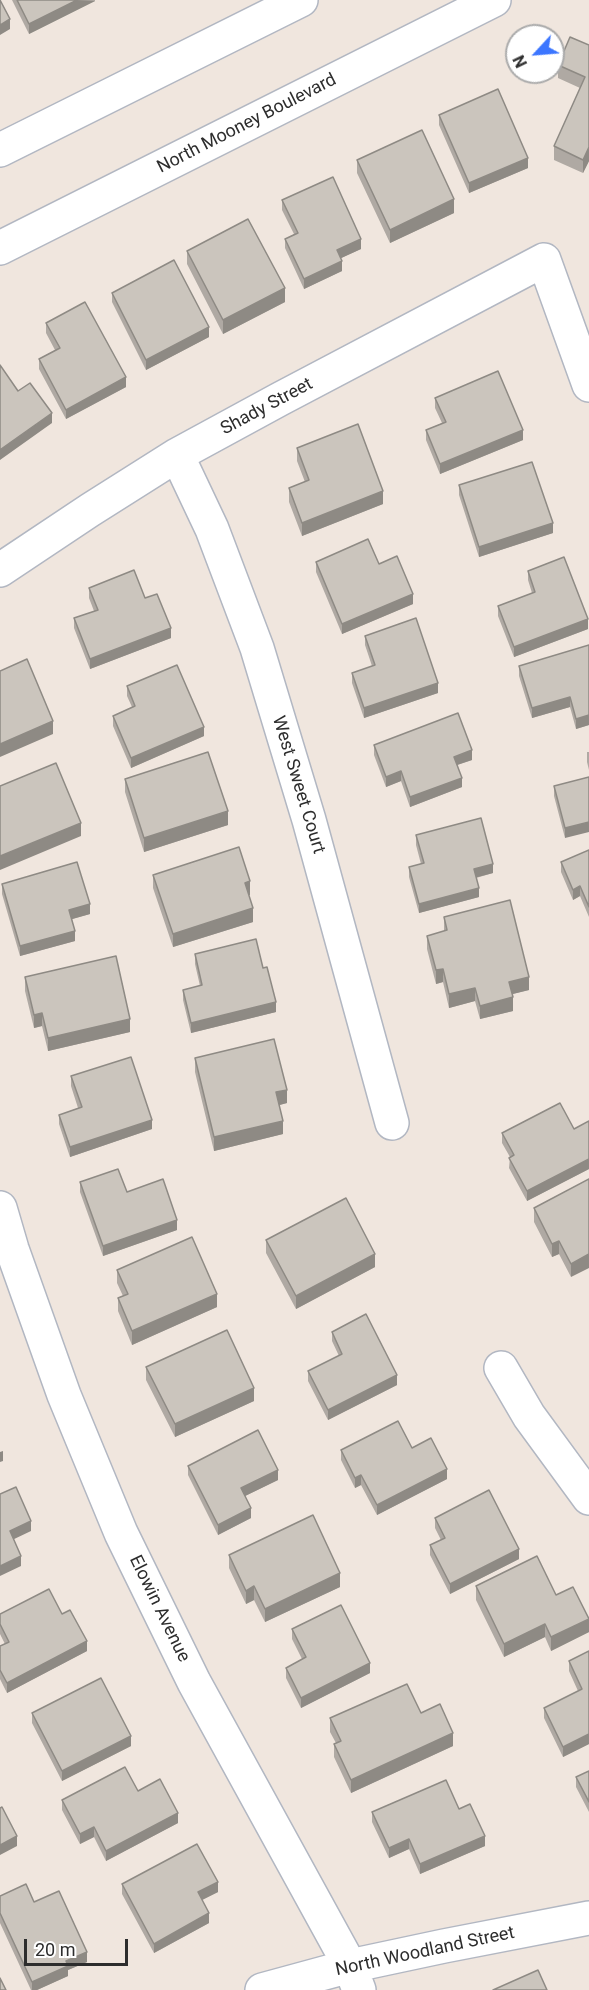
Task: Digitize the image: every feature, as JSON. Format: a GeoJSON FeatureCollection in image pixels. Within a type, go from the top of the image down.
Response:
{"type":"FeatureCollection","features":[{"type":"Feature","properties":{"kind":"street"},"geometry":{"type":"LineString","coordinates":[[0,150],[301,0]]}},
{"type":"Feature","properties":{"kind":"street","name":"North Mooney Boulevard"},"geometry":{"type":"LineString","coordinates":[[0,248],[494,0]]}},
{"type":"Feature","properties":{"kind":"street","name":"Shady Street"},"geometry":{"type":"LineString","coordinates":[[0,570],[177,455],[543,260],[589,385]]}},
{"type":"Feature","properties":{"kind":"street","name":"West Sweet Court"},"geometry":{"type":"LineString","coordinates":[[177,455],[212,529],[257,648],[309,820],[392,1123]]}},
{"type":"Feature","properties":{"kind":"street","name":"Elowin Avenue"},"geometry":{"type":"LineString","coordinates":[[0,1208],[12,1249],[64,1395],[121,1533],[194,1682],[355,1978]]}},
{"type":"Feature","properties":{"kind":"street"},"geometry":{"type":"LineString","coordinates":[[501,1368],[529,1416],[589,1498]]}},
{"type":"Feature","properties":{"kind":"street","name":"North Woodland Street"},"geometry":{"type":"LineString","coordinates":[[262,1990],[355,1978],[444,1946],[589,1918]]}},
{"type":"Feature","properties":{"kind":"building"},"geometry":{"type":"Polygon","coordinates":[[[0,0],[10,19],[0,25],[0,0]]]}},
{"type":"Feature","properties":{"kind":"building"},"geometry":{"type":"Polygon","coordinates":[[[17,0],[77,0],[29,24],[17,0]]]}},
{"type":"Feature","properties":{"kind":"building"},"geometry":{"type":"Polygon","coordinates":[[[570,37],[589,45],[589,147],[583,160],[554,146],[585,77],[565,68],[565,49],[570,37]]]}},
{"type":"Feature","properties":{"kind":"building"},"geometry":{"type":"Polygon","coordinates":[[[498,89],[528,158],[469,183],[439,115],[498,89]]]}},
{"type":"Feature","properties":{"kind":"building"},"geometry":{"type":"Polygon","coordinates":[[[422,130],[454,199],[390,230],[357,160],[422,130]]]}},
{"type":"Feature","properties":{"kind":"building"},"geometry":{"type":"Polygon","coordinates":[[[333,177],[361,239],[337,250],[342,261],[304,279],[285,239],[298,233],[282,200],[333,177]]]}},
{"type":"Feature","properties":{"kind":"building"},"geometry":{"type":"Polygon","coordinates":[[[248,219],[285,288],[223,320],[187,251],[248,219]]]}},
{"type":"Feature","properties":{"kind":"building"},"geometry":{"type":"Polygon","coordinates":[[[174,260],[209,327],[146,360],[112,293],[174,260]]]}},
{"type":"Feature","properties":{"kind":"building"},"geometry":{"type":"Polygon","coordinates":[[[85,302],[126,377],[66,410],[39,359],[60,348],[46,323],[85,302]]]}},
{"type":"Feature","properties":{"kind":"building"},"geometry":{"type":"Polygon","coordinates":[[[0,365],[18,391],[30,383],[52,413],[0,450],[0,365]]]}},
{"type":"Feature","properties":{"kind":"building"},"geometry":{"type":"Polygon","coordinates":[[[498,371],[523,430],[440,464],[426,430],[446,422],[435,398],[498,371]]]}},
{"type":"Feature","properties":{"kind":"building"},"geometry":{"type":"Polygon","coordinates":[[[358,424],[383,491],[302,523],[289,488],[309,480],[297,448],[358,424]]]}},
{"type":"Feature","properties":{"kind":"building"},"geometry":{"type":"Polygon","coordinates":[[[532,462],[553,523],[479,547],[459,485],[532,462]]]}},
{"type":"Feature","properties":{"kind":"building"},"geometry":{"type":"Polygon","coordinates":[[[368,539],[379,564],[397,556],[413,594],[342,624],[316,562],[368,539]]]}},
{"type":"Feature","properties":{"kind":"building"},"geometry":{"type":"Polygon","coordinates":[[[564,557],[588,619],[514,647],[498,606],[535,592],[528,571],[564,557]]]}},
{"type":"Feature","properties":{"kind":"building"},"geometry":{"type":"Polygon","coordinates":[[[134,570],[145,598],[157,594],[171,628],[90,659],[74,618],[98,610],[89,588],[134,570]]]}},
{"type":"Feature","properties":{"kind":"building"},"geometry":{"type":"Polygon","coordinates":[[[416,618],[438,683],[364,708],[352,673],[375,665],[365,636],[416,618]]]}},
{"type":"Feature","properties":{"kind":"building"},"geometry":{"type":"Polygon","coordinates":[[[589,645],[589,715],[576,719],[570,697],[532,708],[519,666],[589,645]]]}},
{"type":"Feature","properties":{"kind":"building"},"geometry":{"type":"Polygon","coordinates":[[[27,659],[53,721],[0,744],[0,671],[27,659]]]}},
{"type":"Feature","properties":{"kind":"building"},"geometry":{"type":"Polygon","coordinates":[[[177,665],[204,727],[131,758],[113,716],[135,706],[127,686],[177,665]]]}},
{"type":"Feature","properties":{"kind":"building"},"geometry":{"type":"Polygon","coordinates":[[[458,713],[472,750],[454,757],[462,778],[410,797],[401,771],[386,777],[374,745],[458,713]]]}},
{"type":"Feature","properties":{"kind":"building"},"geometry":{"type":"Polygon","coordinates":[[[208,752],[228,811],[144,838],[125,779],[208,752]]]}},
{"type":"Feature","properties":{"kind":"building"},"geometry":{"type":"Polygon","coordinates":[[[56,763],[81,823],[0,856],[0,786],[56,763]]]}},
{"type":"Feature","properties":{"kind":"building"},"geometry":{"type":"Polygon","coordinates":[[[589,777],[589,822],[565,828],[554,786],[589,777]]]}},
{"type":"Feature","properties":{"kind":"building"},"geometry":{"type":"Polygon","coordinates":[[[481,818],[493,864],[474,869],[479,888],[419,904],[409,867],[424,863],[416,835],[481,818]]]}},
{"type":"Feature","properties":{"kind":"building"},"geometry":{"type":"Polygon","coordinates":[[[239,847],[250,881],[245,883],[253,908],[173,934],[153,875],[239,847]]]}},
{"type":"Feature","properties":{"kind":"building"},"geometry":{"type":"Polygon","coordinates":[[[589,850],[589,907],[580,886],[573,890],[561,862],[589,850]]]}},
{"type":"Feature","properties":{"kind":"building"},"geometry":{"type":"Polygon","coordinates":[[[77,862],[90,904],[69,910],[75,931],[20,946],[2,884],[77,862]]]}},
{"type":"Feature","properties":{"kind":"building"},"geometry":{"type":"Polygon","coordinates":[[[510,900],[529,977],[509,982],[513,997],[480,1006],[475,988],[449,994],[443,969],[436,970],[427,936],[447,930],[444,917],[510,900]]]}},
{"type":"Feature","properties":{"kind":"building"},"geometry":{"type":"Polygon","coordinates":[[[256,939],[263,968],[267,967],[276,1002],[191,1023],[183,990],[202,985],[195,954],[256,939]]]}},
{"type":"Feature","properties":{"kind":"building"},"geometry":{"type":"Polygon","coordinates":[[[116,956],[130,1019],[48,1038],[42,1013],[34,1015],[25,977],[116,956]]]}},
{"type":"Feature","properties":{"kind":"building"},"geometry":{"type":"Polygon","coordinates":[[[274,1039],[287,1090],[276,1092],[283,1121],[214,1137],[195,1058],[274,1039]]]}},
{"type":"Feature","properties":{"kind":"building"},"geometry":{"type":"Polygon","coordinates":[[[131,1057],[152,1120],[70,1147],[59,1115],[82,1107],[71,1076],[131,1057]]]}},
{"type":"Feature","properties":{"kind":"building"},"geometry":{"type":"Polygon","coordinates":[[[560,1103],[574,1129],[589,1121],[589,1159],[527,1191],[509,1158],[514,1155],[502,1133],[560,1103]]]}},
{"type":"Feature","properties":{"kind":"building"},"geometry":{"type":"Polygon","coordinates":[[[118,1169],[127,1192],[163,1179],[177,1220],[103,1246],[80,1182],[118,1169]]]}},
{"type":"Feature","properties":{"kind":"building"},"geometry":{"type":"Polygon","coordinates":[[[589,1179],[589,1254],[571,1264],[559,1241],[552,1244],[534,1208],[589,1179]]]}},
{"type":"Feature","properties":{"kind":"building"},"geometry":{"type":"Polygon","coordinates":[[[346,1198],[375,1254],[296,1296],[266,1240],[346,1198]]]}},
{"type":"Feature","properties":{"kind":"building"},"geometry":{"type":"Polygon","coordinates":[[[192,1237],[217,1294],[132,1331],[118,1298],[128,1294],[117,1270],[192,1237]]]}},
{"type":"Feature","properties":{"kind":"building"},"geometry":{"type":"Polygon","coordinates":[[[366,1314],[397,1375],[328,1410],[308,1371],[342,1354],[332,1332],[366,1314]]]}},
{"type":"Feature","properties":{"kind":"building"},"geometry":{"type":"Polygon","coordinates":[[[227,1330],[254,1388],[175,1424],[146,1367],[227,1330]]]}},
{"type":"Feature","properties":{"kind":"building"},"geometry":{"type":"Polygon","coordinates":[[[398,1421],[412,1448],[431,1438],[447,1469],[377,1505],[361,1475],[355,1478],[341,1450],[398,1421]]]}},
{"type":"Feature","properties":{"kind":"building"},"geometry":{"type":"Polygon","coordinates":[[[258,1430],[278,1470],[241,1488],[251,1508],[218,1525],[188,1466],[258,1430]]]}},
{"type":"Feature","properties":{"kind":"building"},"geometry":{"type":"Polygon","coordinates":[[[16,1487],[31,1521],[10,1531],[21,1556],[0,1566],[0,1494],[16,1487]]]}},
{"type":"Feature","properties":{"kind":"building"},"geometry":{"type":"Polygon","coordinates":[[[489,1490],[519,1549],[450,1584],[430,1545],[445,1538],[435,1518],[489,1490]]]}},
{"type":"Feature","properties":{"kind":"building"},"geometry":{"type":"Polygon","coordinates":[[[313,1515],[340,1573],[265,1609],[254,1586],[246,1591],[229,1555],[313,1515]]]}},
{"type":"Feature","properties":{"kind":"building"},"geometry":{"type":"Polygon","coordinates":[[[537,1556],[556,1595],[573,1587],[589,1619],[551,1637],[545,1624],[504,1644],[476,1586],[537,1556]]]}},
{"type":"Feature","properties":{"kind":"building"},"geometry":{"type":"Polygon","coordinates":[[[49,1589],[62,1614],[70,1610],[87,1641],[7,1683],[0,1670],[0,1646],[9,1642],[0,1624],[0,1614],[49,1589]]]}},
{"type":"Feature","properties":{"kind":"building"},"geometry":{"type":"Polygon","coordinates":[[[341,1605],[370,1663],[301,1698],[286,1668],[306,1657],[292,1629],[341,1605]]]}},
{"type":"Feature","properties":{"kind":"building"},"geometry":{"type":"Polygon","coordinates":[[[589,1651],[589,1734],[563,1747],[544,1708],[582,1689],[569,1661],[589,1651]]]}},
{"type":"Feature","properties":{"kind":"building"},"geometry":{"type":"Polygon","coordinates":[[[101,1678],[131,1736],[62,1771],[32,1713],[101,1678]]]}},
{"type":"Feature","properties":{"kind":"building"},"geometry":{"type":"Polygon","coordinates":[[[407,1684],[421,1713],[440,1704],[453,1733],[351,1780],[334,1744],[341,1741],[330,1718],[407,1684]]]}},
{"type":"Feature","properties":{"kind":"building"},"geometry":{"type":"Polygon","coordinates":[[[125,1767],[138,1791],[160,1779],[178,1813],[106,1851],[94,1827],[80,1834],[62,1800],[125,1767]]]}},
{"type":"Feature","properties":{"kind":"building"},"geometry":{"type":"Polygon","coordinates":[[[589,1771],[589,1802],[576,1777],[589,1771]]]}},
{"type":"Feature","properties":{"kind":"building"},"geometry":{"type":"Polygon","coordinates":[[[446,1780],[459,1809],[470,1804],[485,1836],[420,1864],[409,1839],[389,1848],[372,1812],[446,1780]]]}},
{"type":"Feature","properties":{"kind":"building"},"geometry":{"type":"Polygon","coordinates":[[[2,1807],[17,1836],[0,1845],[0,1808],[2,1807]]]}},
{"type":"Feature","properties":{"kind":"building"},"geometry":{"type":"Polygon","coordinates":[[[197,1844],[218,1882],[198,1892],[209,1913],[154,1944],[122,1884],[197,1844]]]}},
{"type":"Feature","properties":{"kind":"building"},"geometry":{"type":"Polygon","coordinates":[[[26,1884],[34,1902],[59,1891],[87,1952],[66,1961],[68,1966],[32,1982],[0,1913],[0,1896],[26,1884]]]}},
{"type":"Feature","properties":{"kind":"building"},"geometry":{"type":"Polygon","coordinates":[[[538,1970],[547,1990],[493,1990],[538,1970]]]}},
{"type":"Feature","properties":{"kind":"building"},"geometry":{"type":"Polygon","coordinates":[[[0,1978],[6,1990],[0,1990],[0,1978]]]}}]}
